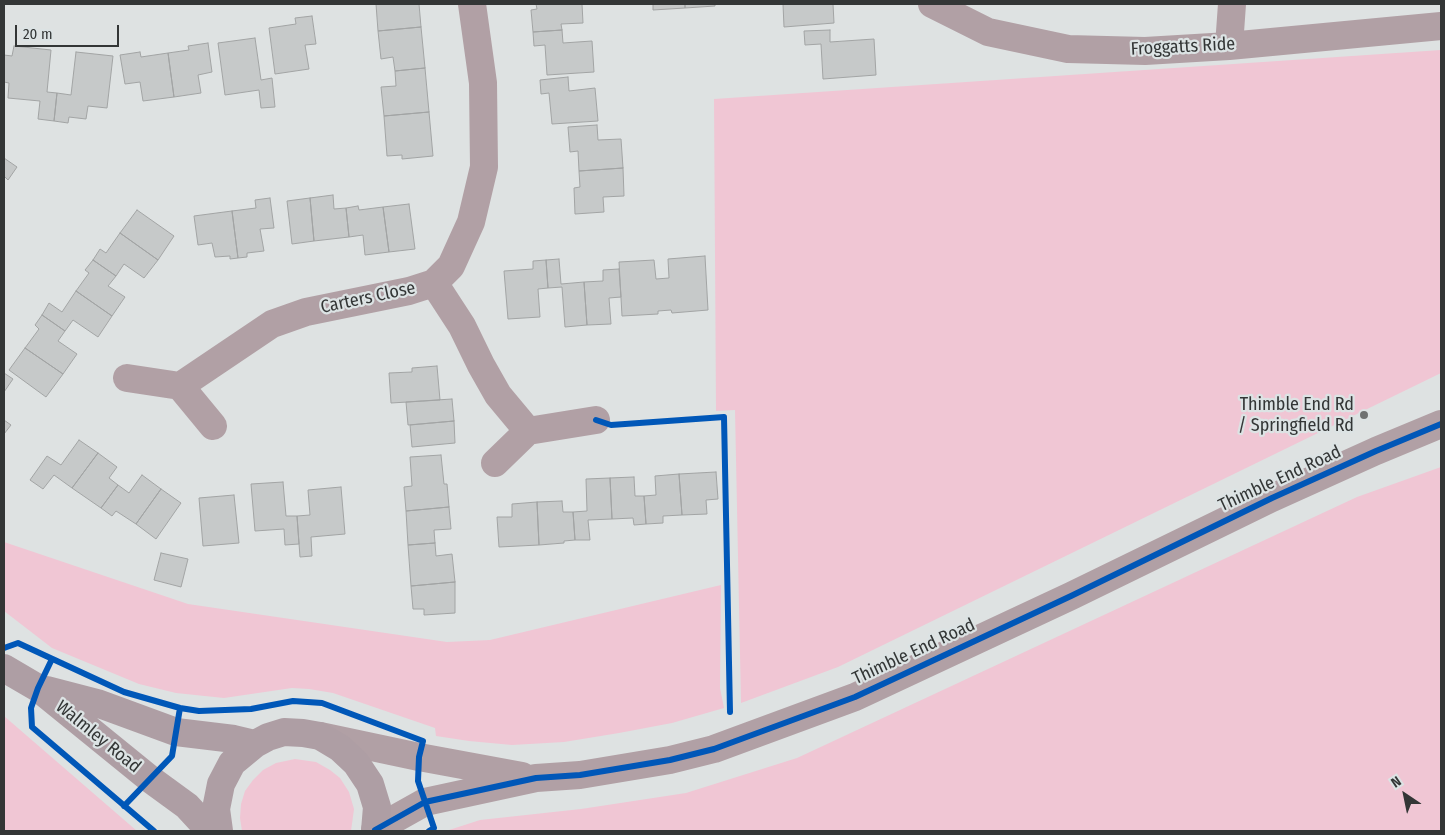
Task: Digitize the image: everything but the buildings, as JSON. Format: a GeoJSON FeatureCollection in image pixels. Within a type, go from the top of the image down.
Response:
{"type":"FeatureCollection","features":[{"type":"Feature","properties":{"kind":"main road","name":"Walmley Road"},"geometry":{"type":"LineString","coordinates":[[4,668],[38,688],[150,779],[187,806],[210,831]]}},
{"type":"Feature","properties":{"kind":"main road"},"geometry":{"type":"LineString","coordinates":[[38,688],[97,703],[176,732],[234,739],[255,744]]}},
{"type":"Feature","properties":{"kind":"main road"},"geometry":{"type":"LineString","coordinates":[[219,831],[216,809],[221,784],[232,763],[255,744],[284,732],[320,736],[340,748],[356,763],[370,784],[377,808],[375,830]]}},
{"type":"Feature","properties":{"kind":"street","name":"Carters Close"},"geometry":{"type":"LineString","coordinates":[[180,386],[272,324],[306,312],[409,291],[434,283],[451,266],[474,214],[484,167],[483,83],[472,4]]}},
{"type":"Feature","properties":{"kind":"street","name":"Froggatts Ride"},"geometry":{"type":"LineString","coordinates":[[932,4],[988,32],[1068,49],[1145,51],[1229,46],[1441,26]]}},
{"type":"Feature","properties":{"kind":"street"},"geometry":{"type":"LineString","coordinates":[[1229,46],[1232,4]]}},
{"type":"Feature","properties":{"kind":"street"},"geometry":{"type":"LineString","coordinates":[[434,283],[462,326],[480,365],[498,395],[528,431]]}},
{"type":"Feature","properties":{"kind":"street"},"geometry":{"type":"LineString","coordinates":[[127,378],[180,386],[213,426]]}},
{"type":"Feature","properties":{"kind":"street"},"geometry":{"type":"LineString","coordinates":[[495,463],[528,431],[596,420]]}},
{"type":"Feature","properties":{"kind":"street","name":"Thimble End Road"},"geometry":{"type":"LineString","coordinates":[[375,830],[425,802],[536,778],[580,774],[670,760],[714,749],[855,696],[1071,596],[1272,498],[1441,424]]}},
{"type":"Feature","properties":{"kind":"street","name":"Thimble End Road"},"geometry":{"type":"LineString","coordinates":[[320,736],[419,758],[536,778]]}},
{"type":"Feature","properties":{"kind":"shaded area"},"geometry":{"type":"Polygon","coordinates":[[[1441,50],[1441,373],[838,667],[741,703],[735,410],[716,411],[714,99],[1441,50]]]}},
{"type":"Feature","properties":{"kind":"shaded area"},"geometry":{"type":"Polygon","coordinates":[[[1441,467],[1441,831],[446,831],[480,820],[581,809],[686,793],[797,758],[1357,497],[1441,467]]]}},
{"type":"Feature","properties":{"kind":"shaded area"},"geometry":{"type":"Polygon","coordinates":[[[4,542],[188,604],[447,642],[490,640],[721,585],[720,688],[724,708],[672,723],[619,733],[564,742],[512,745],[436,736],[435,728],[333,693],[309,689],[292,688],[224,698],[176,693],[139,684],[52,648],[4,611],[4,542]]]}},
{"type":"Feature","properties":{"kind":"shaded area"},"geometry":{"type":"Polygon","coordinates":[[[4,716],[137,831],[4,831],[4,716]]]}},
{"type":"Feature","properties":{"kind":"shaded area"},"geometry":{"type":"Polygon","coordinates":[[[295,759],[316,762],[340,778],[349,792],[354,809],[351,831],[242,831],[240,818],[241,804],[245,791],[253,780],[263,770],[276,763],[295,759]]]}},
{"type":"Feature","properties":{"kind":"cycle path"},"geometry":{"type":"LineString","coordinates":[[596,420],[611,425],[724,417],[730,712]]}},
{"type":"Feature","properties":{"kind":"cycle path"},"geometry":{"type":"LineString","coordinates":[[375,830],[425,802],[536,778],[580,775],[670,760],[714,749],[855,697],[1071,596],[1272,498],[1441,424]]}},
{"type":"Feature","properties":{"kind":"cycle path"},"geometry":{"type":"LineString","coordinates":[[4,648],[18,643],[124,692],[180,708],[199,711],[251,709],[293,701],[322,703],[423,741],[419,757],[418,781],[434,828],[429,831]]}},
{"type":"Feature","properties":{"kind":"cycle path"},"geometry":{"type":"LineString","coordinates":[[52,659],[31,708],[32,727],[154,831]]}},
{"type":"Feature","properties":{"kind":"cycle path"},"geometry":{"type":"LineString","coordinates":[[124,806],[172,756],[180,708]]}},
{"type":"Feature","properties":{"kind":"place","name":"Thimble End Rd / Springfield Rd"},"geometry":{"type":"Point","coordinates":[1364,415]}}]}
